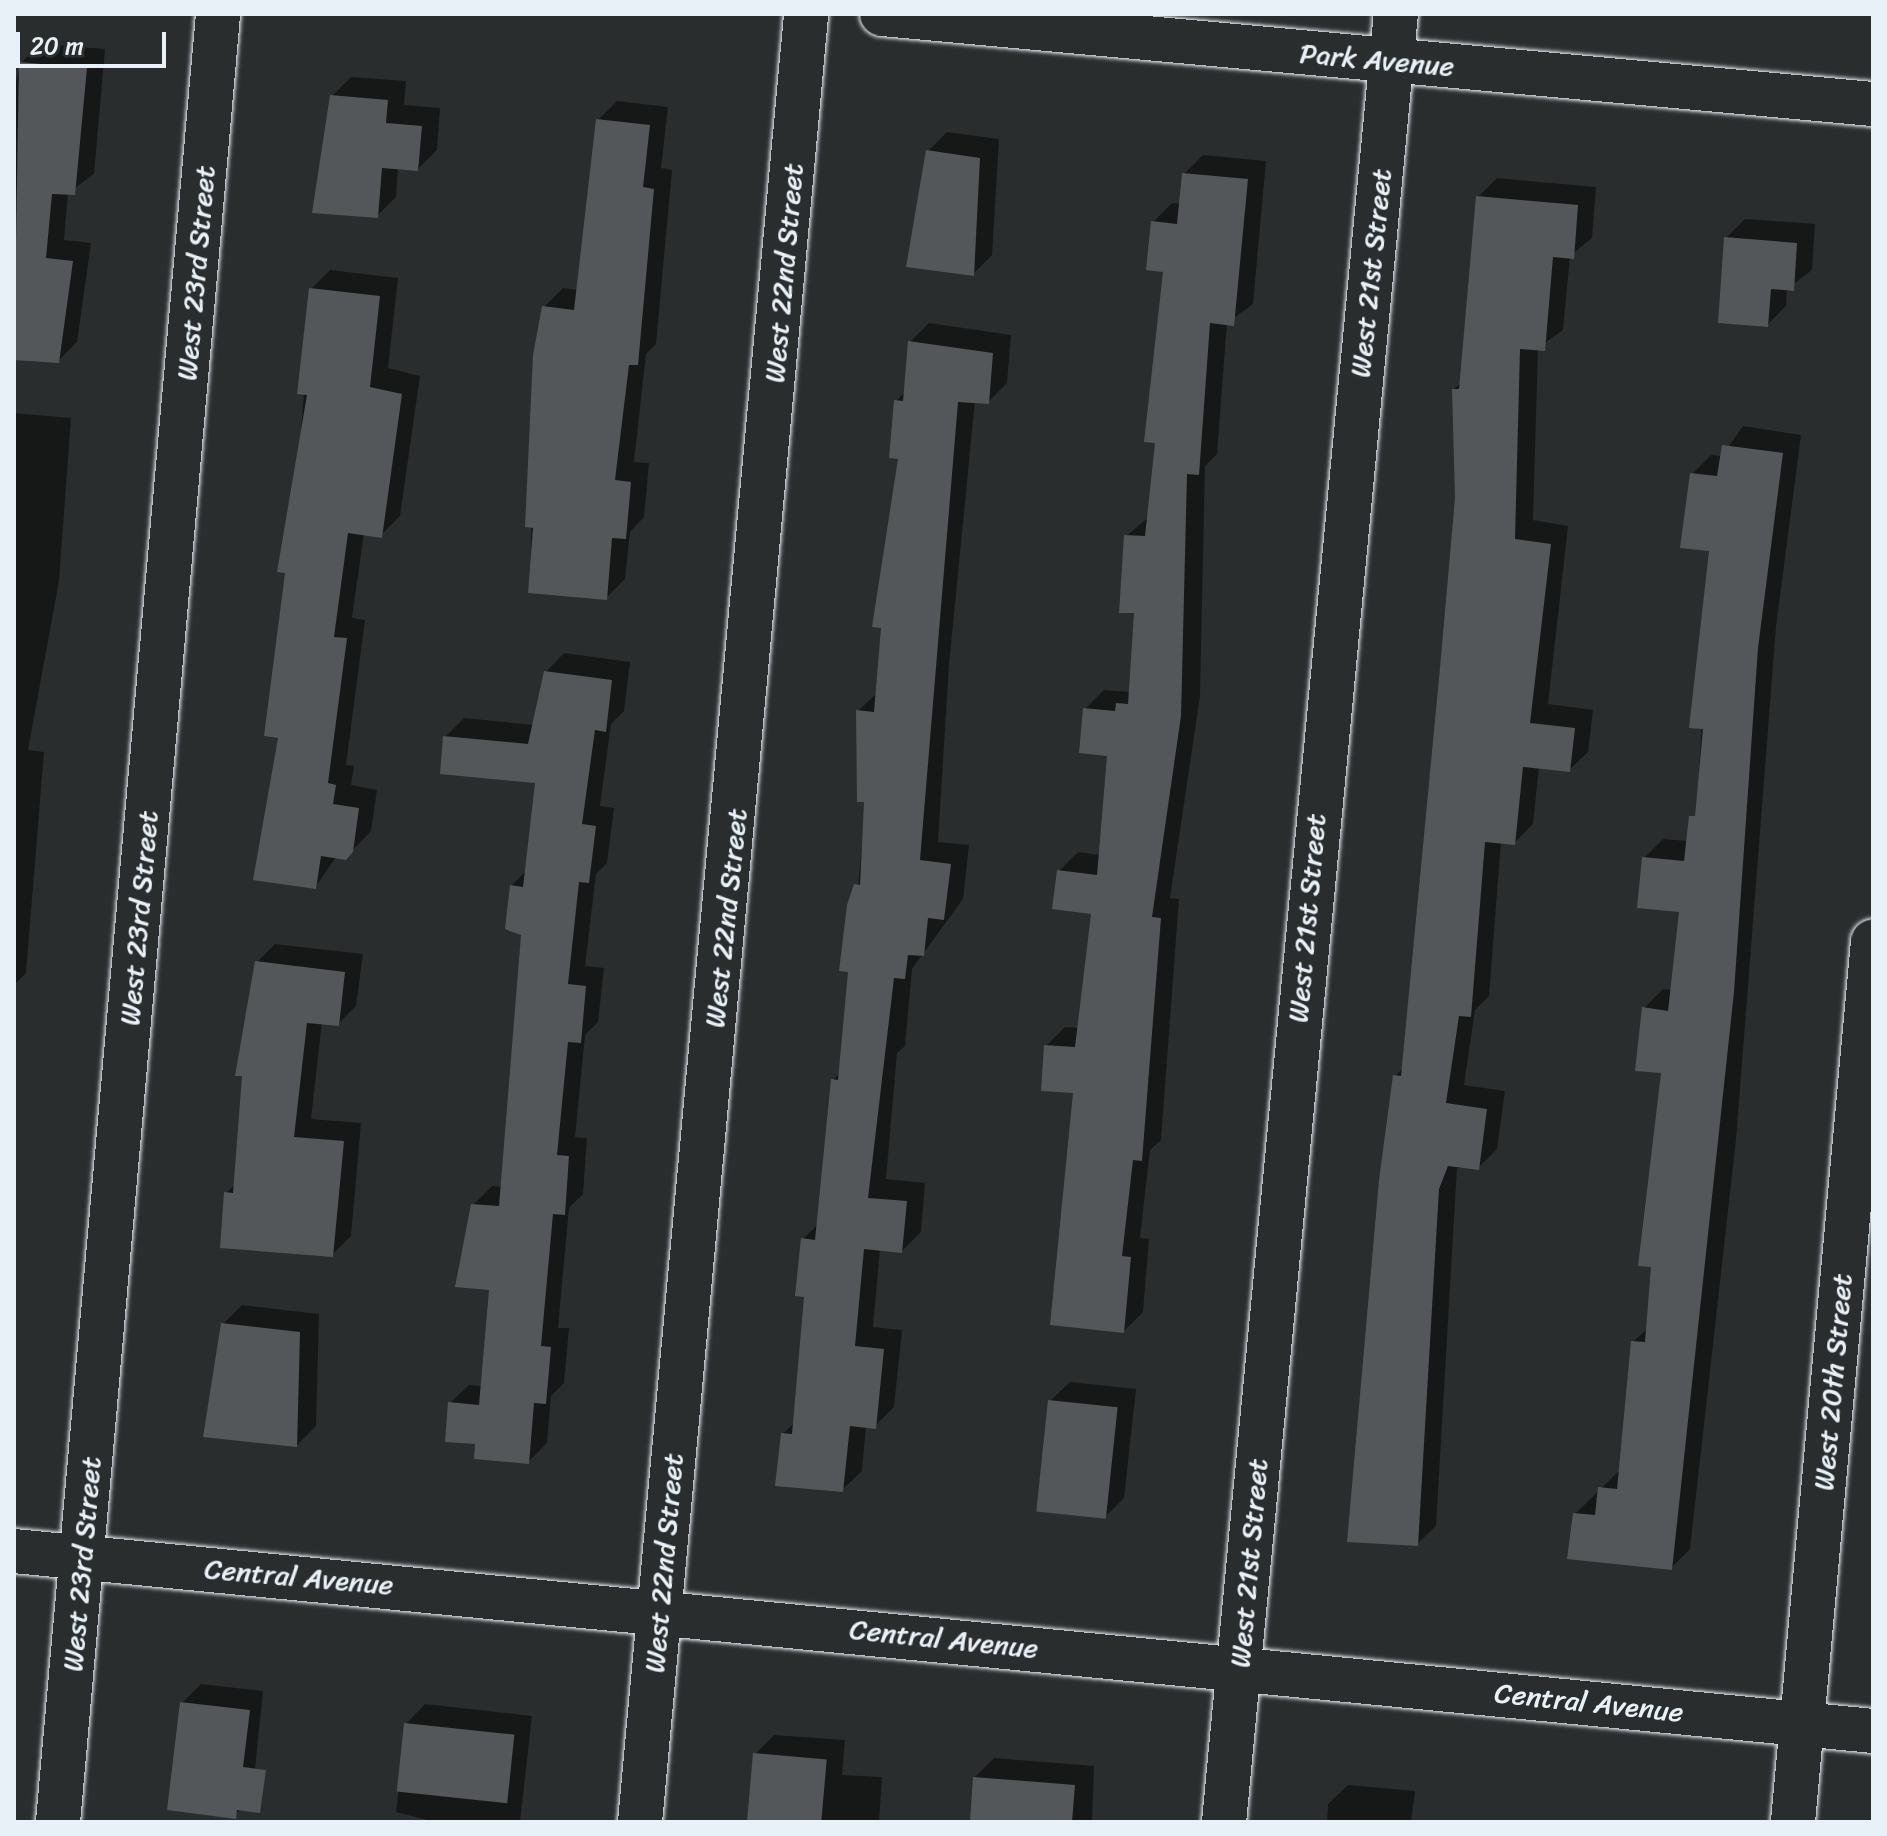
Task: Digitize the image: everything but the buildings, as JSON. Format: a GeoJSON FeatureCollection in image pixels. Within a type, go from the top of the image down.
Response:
{"type":"FeatureCollection","features":[{"type":"Feature","properties":{"kind":"street","name":"West 23rd Street"},"geometry":{"type":"LineString","coordinates":[[58,1822],[218,14]]}},
{"type":"Feature","properties":{"kind":"street","name":"West 22nd Street"},"geometry":{"type":"LineString","coordinates":[[640,1822],[806,14]]}},
{"type":"Feature","properties":{"kind":"street","name":"Park Avenue"},"geometry":{"type":"LineString","coordinates":[[882,14],[1873,104]]}},
{"type":"Feature","properties":{"kind":"street","name":"West 21st Street"},"geometry":{"type":"LineString","coordinates":[[1224,1822],[1396,14]]}},
{"type":"Feature","properties":{"kind":"street","name":"West 20th Street"},"geometry":{"type":"LineString","coordinates":[[1793,1822],[1873,942]]}},
{"type":"Feature","properties":{"kind":"street","name":"Central Avenue"},"geometry":{"type":"LineString","coordinates":[[14,1551],[659,1610],[1873,1731]]}}]}
